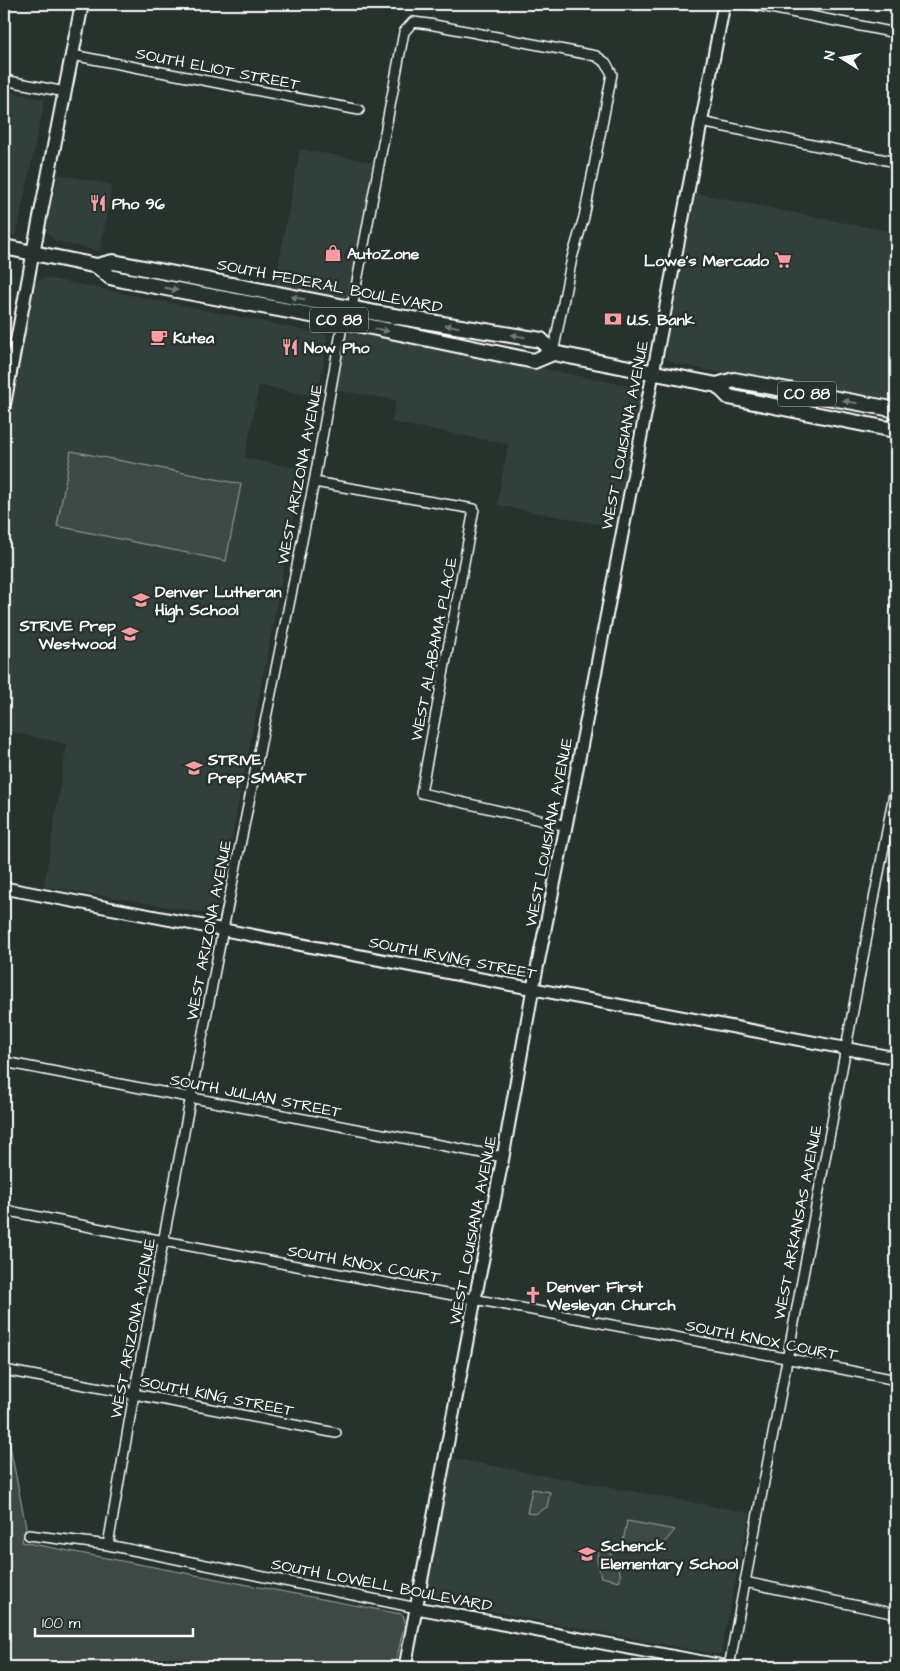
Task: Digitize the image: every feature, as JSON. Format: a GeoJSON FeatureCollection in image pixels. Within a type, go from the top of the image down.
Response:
{"type":"FeatureCollection","features":[{"type":"Feature","properties":{"kind":"main road"},"geometry":{"type":"LineString","coordinates":[[33,252],[82,4]]}},
{"type":"Feature","properties":{"kind":"main road","name":"SOUTH FEDERAL BOULEVARD"},"geometry":{"type":"LineString","coordinates":[[4,247],[97,266],[113,262],[352,308],[541,340],[553,353]]}},
{"type":"Feature","properties":{"kind":"main road","name":"SOUTH FEDERAL BOULEVARD"},"geometry":{"type":"LineString","coordinates":[[97,266],[110,277],[123,280],[343,321],[534,361],[553,353],[717,385],[734,380],[892,410],[896,413]]}},
{"type":"Feature","properties":{"kind":"main road","name":"SOUTH FEDERAL BOULEVARD"},"geometry":{"type":"LineString","coordinates":[[717,385],[729,397],[889,429],[896,425]]}},
{"type":"Feature","properties":{"kind":"street","name":"WEST LOUISIANA AVENUE"},"geometry":{"type":"LineString","coordinates":[[405,1667],[418,1608],[533,988],[566,826],[724,4]]}},
{"type":"Feature","properties":{"kind":"street"},"geometry":{"type":"LineString","coordinates":[[750,4],[896,33]]}},
{"type":"Feature","properties":{"kind":"street"},"geometry":{"type":"LineString","coordinates":[[352,308],[404,32],[413,22],[596,56],[606,63],[612,74],[584,218],[572,258],[553,353]]}},
{"type":"Feature","properties":{"kind":"street","name":"SOUTH ELIOT STREET"},"geometry":{"type":"LineString","coordinates":[[72,55],[359,110]]}},
{"type":"Feature","properties":{"kind":"street"},"geometry":{"type":"LineString","coordinates":[[4,80],[65,92]]}},
{"type":"Feature","properties":{"kind":"street"},"geometry":{"type":"LineString","coordinates":[[701,122],[896,162]]}},
{"type":"Feature","properties":{"kind":"street"},"geometry":{"type":"LineString","coordinates":[[4,408],[33,252]]}},
{"type":"Feature","properties":{"kind":"street","name":"WEST ARIZONA AVENUE"},"geometry":{"type":"LineString","coordinates":[[108,1545],[134,1394],[223,930],[314,482],[343,321]]}},
{"type":"Feature","properties":{"kind":"street","name":"WEST ALABAMA PLACE"},"geometry":{"type":"LineString","coordinates":[[314,482],[474,509],[421,794],[566,826]]}},
{"type":"Feature","properties":{"kind":"street","name":"WEST ARKANSAS AVENUE"},"geometry":{"type":"LineString","coordinates":[[729,1667],[896,783]]}},
{"type":"Feature","properties":{"kind":"street","name":"SOUTH IRVING STREET"},"geometry":{"type":"LineString","coordinates":[[4,888],[896,1058]]}},
{"type":"Feature","properties":{"kind":"street","name":"SOUTH JULIAN STREET"},"geometry":{"type":"LineString","coordinates":[[4,1062],[503,1157]]}},
{"type":"Feature","properties":{"kind":"street","name":"SOUTH KNOX COURT"},"geometry":{"type":"LineString","coordinates":[[4,1210],[896,1380]]}},
{"type":"Feature","properties":{"kind":"street","name":"SOUTH KING STREET"},"geometry":{"type":"LineString","coordinates":[[4,1370],[336,1433]]}},
{"type":"Feature","properties":{"kind":"street","name":"SOUTH LOWELL BOULEVARD"},"geometry":{"type":"LineString","coordinates":[[30,1535],[108,1545],[418,1608],[729,1667]]}},
{"type":"Feature","properties":{"kind":"street"},"geometry":{"type":"LineString","coordinates":[[745,1582],[896,1614]]}},
{"type":"Feature","properties":{"kind":"shaded area"},"geometry":{"type":"Polygon","coordinates":[[[4,91],[45,99],[16,236],[4,234],[4,91]]]}},
{"type":"Feature","properties":{"kind":"shaded area"},"geometry":{"type":"Polygon","coordinates":[[[300,149],[375,163],[348,302],[274,289],[300,149]]]}},
{"type":"Feature","properties":{"kind":"shaded area"},"geometry":{"type":"Polygon","coordinates":[[[58,174],[112,185],[100,251],[55,241],[48,234],[47,228],[58,174]]]}},
{"type":"Feature","properties":{"kind":"shaded area"},"geometry":{"type":"Polygon","coordinates":[[[695,193],[896,233],[896,406],[676,364],[667,359],[666,350],[695,193]]]}},
{"type":"Feature","properties":{"kind":"shaded area"},"geometry":{"type":"Polygon","coordinates":[[[4,266],[10,268],[13,277],[4,330],[4,266]]]}},
{"type":"Feature","properties":{"kind":"shaded area","name":"Denver Lutheran High School"},"geometry":{"type":"Polygon","coordinates":[[[47,278],[328,335],[318,397],[259,385],[245,458],[303,469],[217,915],[44,886],[67,744],[4,730],[4,446],[36,281],[47,278]]]}},
{"type":"Feature","properties":{"kind":"shaded area"},"geometry":{"type":"Polygon","coordinates":[[[351,331],[640,388],[643,391],[641,402],[614,527],[497,505],[508,444],[391,422],[396,400],[335,390],[346,335],[351,331]]]}},
{"type":"Feature","properties":{"kind":"shaded area"},"geometry":{"type":"Polygon","coordinates":[[[71,451],[241,484],[226,561],[57,526],[71,451]]]}},
{"type":"Feature","properties":{"kind":"shaded area"},"geometry":{"type":"Polygon","coordinates":[[[4,1382],[5,1421],[26,1527],[22,1542],[401,1614],[405,1621],[395,1667],[4,1667],[4,1382]]]}},
{"type":"Feature","properties":{"kind":"shaded area","name":"Schenck Elementary School"},"geometry":{"type":"Polygon","coordinates":[[[450,1458],[750,1513],[720,1655],[425,1599],[424,1595],[450,1458]]]}},
{"type":"Feature","properties":{"kind":"shaded area"},"geometry":{"type":"Polygon","coordinates":[[[532,1489],[550,1492],[547,1507],[535,1514],[527,1513],[532,1489]]]}},
{"type":"Feature","properties":{"kind":"shaded area"},"geometry":{"type":"Polygon","coordinates":[[[627,1521],[675,1530],[657,1550],[647,1553],[623,1542],[627,1521]]]}},
{"type":"Feature","properties":{"kind":"shaded area"},"geometry":{"type":"Polygon","coordinates":[[[598,1551],[610,1553],[620,1572],[620,1581],[601,1577],[597,1560],[598,1551]]]}},
{"type":"Feature","properties":{"kind":"place","name":"Pho 96"},"geometry":{"type":"Point","coordinates":[98,203]}},
{"type":"Feature","properties":{"kind":"place","name":"AutoZone"},"geometry":{"type":"Point","coordinates":[333,253]}},
{"type":"Feature","properties":{"kind":"place","name":"Lowe's Mercado"},"geometry":{"type":"Point","coordinates":[783,260]}},
{"type":"Feature","properties":{"kind":"place","name":"U.S. Bank"},"geometry":{"type":"Point","coordinates":[613,319]}},
{"type":"Feature","properties":{"kind":"place","name":"Kutea"},"geometry":{"type":"Point","coordinates":[159,337]}},
{"type":"Feature","properties":{"kind":"place","name":"Now Pho"},"geometry":{"type":"Point","coordinates":[290,347]}},
{"type":"Feature","properties":{"kind":"place","name":"Denver Lutheran High School"},"geometry":{"type":"Point","coordinates":[141,600]}},
{"type":"Feature","properties":{"kind":"place","name":"STRIVE Prep Westwood"},"geometry":{"type":"Point","coordinates":[130,634]}},
{"type":"Feature","properties":{"kind":"place","name":"STRIVE Prep SMART"},"geometry":{"type":"Point","coordinates":[194,768]}},
{"type":"Feature","properties":{"kind":"place","name":"Denver First Wesleyan Church"},"geometry":{"type":"Point","coordinates":[533,1295]}},
{"type":"Feature","properties":{"kind":"place","name":"Schenck Elementary School"},"geometry":{"type":"Point","coordinates":[587,1554]}}]}
